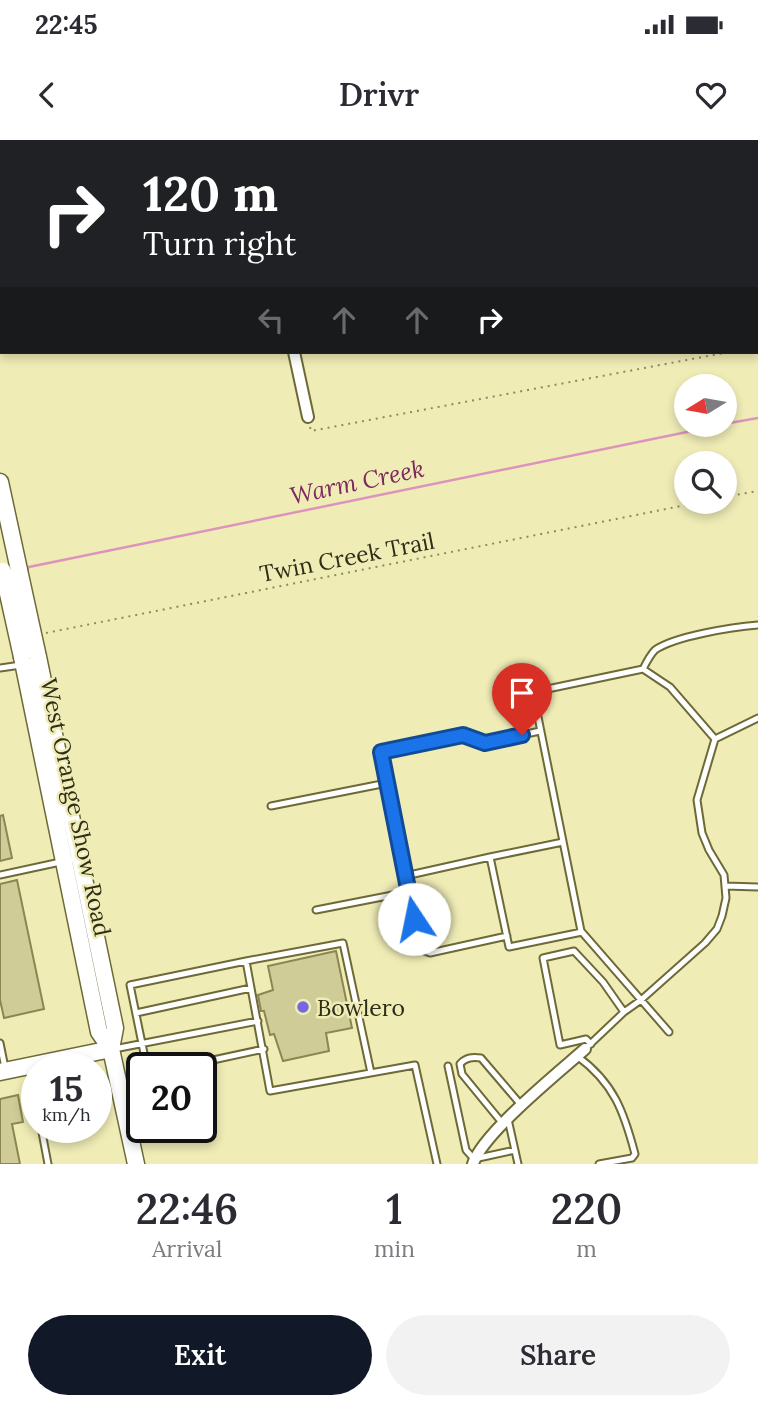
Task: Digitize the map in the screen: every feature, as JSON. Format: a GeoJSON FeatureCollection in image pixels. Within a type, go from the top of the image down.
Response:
{"type":"FeatureCollection","features":[{"type":"Feature","properties":{"kind":"main road","name":"West Orange Show Road"},"geometry":{"type":"LineString","coordinates":[[0,482],[7,567],[72,860],[115,1028],[111,1049],[135,1164]]}},
{"type":"Feature","properties":{"kind":"main road"},"geometry":{"type":"LineString","coordinates":[[97,1052],[111,1049]]}},
{"type":"Feature","properties":{"kind":"main road"},"geometry":{"type":"LineString","coordinates":[[3,1071],[21,1068]]}},
{"type":"Feature","properties":{"kind":"street"},"geometry":{"type":"LineString","coordinates":[[294,354],[308,417]]}},
{"type":"Feature","properties":{"kind":"street"},"geometry":{"type":"LineString","coordinates":[[473,1161],[522,1106],[584,1050]]}},
{"type":"Feature","properties":{"kind":"lane"},"geometry":{"type":"LineString","coordinates":[[669,1032],[582,932],[533,692],[643,669],[655,651],[673,642],[736,626],[758,625]]}},
{"type":"Feature","properties":{"kind":"lane"},"geometry":{"type":"LineString","coordinates":[[0,668],[28,660]]}},
{"type":"Feature","properties":{"kind":"lane"},"geometry":{"type":"LineString","coordinates":[[643,669],[678,695],[715,739]]}},
{"type":"Feature","properties":{"kind":"lane"},"geometry":{"type":"LineString","coordinates":[[584,1050],[705,943],[717,929],[726,898],[724,875],[702,833],[697,800],[715,739],[758,718]]}},
{"type":"Feature","properties":{"kind":"lane"},"geometry":{"type":"LineString","coordinates":[[507,936],[430,953],[422,950],[381,752],[463,735],[485,743],[540,730]]}},
{"type":"Feature","properties":{"kind":"lane"},"geometry":{"type":"LineString","coordinates":[[271,806],[387,783]]}},
{"type":"Feature","properties":{"kind":"lane"},"geometry":{"type":"LineString","coordinates":[[405,876],[563,842]]}},
{"type":"Feature","properties":{"kind":"lane"},"geometry":{"type":"LineString","coordinates":[[491,857],[509,947],[582,932]]}},
{"type":"Feature","properties":{"kind":"lane"},"geometry":{"type":"LineString","coordinates":[[0,875],[72,860]]}},
{"type":"Feature","properties":{"kind":"lane"},"geometry":{"type":"LineString","coordinates":[[725,886],[758,887]]}},
{"type":"Feature","properties":{"kind":"lane"},"geometry":{"type":"LineString","coordinates":[[316,910],[408,892]]}},
{"type":"Feature","properties":{"kind":"lane"},"geometry":{"type":"LineString","coordinates":[[144,1052],[130,985],[343,943],[371,1073]]}},
{"type":"Feature","properties":{"kind":"lane"},"geometry":{"type":"LineString","coordinates":[[599,1164],[632,1158],[635,1154],[615,1096],[584,1050],[586,1039],[560,1045],[543,958],[574,951],[603,982],[624,1012]]}},
{"type":"Feature","properties":{"kind":"lane"},"geometry":{"type":"LineString","coordinates":[[246,961],[270,1091],[415,1065],[437,1164]]}},
{"type":"Feature","properties":{"kind":"lane"},"geometry":{"type":"LineString","coordinates":[[136,1013],[251,988]]}},
{"type":"Feature","properties":{"kind":"lane"},"geometry":{"type":"LineString","coordinates":[[111,1049],[258,1020]]}},
{"type":"Feature","properties":{"kind":"lane"},"geometry":{"type":"LineString","coordinates":[[0,1043],[3,1071]]}},
{"type":"Feature","properties":{"kind":"lane"},"geometry":{"type":"LineString","coordinates":[[217,1059],[264,1049]]}},
{"type":"Feature","properties":{"kind":"lane"},"geometry":{"type":"LineString","coordinates":[[518,1164],[506,1122],[462,1074],[460,1064],[468,1058],[481,1058],[522,1106]]}},
{"type":"Feature","properties":{"kind":"lane"},"geometry":{"type":"LineString","coordinates":[[448,1066],[466,1150],[473,1161],[515,1150]]}},
{"type":"Feature","properties":{"kind":"lane"},"geometry":{"type":"LineString","coordinates":[[43,1143],[48,1164]]}},
{"type":"Feature","properties":{"kind":"path"},"geometry":{"type":"LineString","coordinates":[[308,417],[311,431],[718,354]]}},
{"type":"Feature","properties":{"kind":"path"},"geometry":{"type":"LineString","coordinates":[[737,495],[758,491]]}},
{"type":"Feature","properties":{"kind":"path","name":"Twin Creek Trail"},"geometry":{"type":"LineString","coordinates":[[40,635],[674,507]]}},
{"type":"Feature","properties":{"kind":"building"},"geometry":{"type":"Polygon","coordinates":[[[3,815],[12,858],[0,861],[0,816],[3,815]]]}},
{"type":"Feature","properties":{"kind":"building"},"geometry":{"type":"Polygon","coordinates":[[[17,880],[44,1009],[4,1018],[0,1000],[0,884],[17,880]]]}},
{"type":"Feature","properties":{"kind":"building","name":"Bowlero"},"geometry":{"type":"Polygon","coordinates":[[[336,951],[352,1028],[326,1033],[329,1051],[283,1061],[274,1034],[270,1035],[258,995],[273,990],[268,966],[336,951]]]}},
{"type":"Feature","properties":{"kind":"building"},"geometry":{"type":"Polygon","coordinates":[[[18,1095],[21,1122],[12,1124],[20,1164],[0,1164],[0,1099],[18,1095]]]}},
{"type":"Feature","properties":{"kind":"waterway","name":"Warm Creek"},"geometry":{"type":"LineString","coordinates":[[737,422],[758,418]]}},
{"type":"Feature","properties":{"kind":"waterway","name":"Warm Creek"},"geometry":{"type":"LineString","coordinates":[[24,568],[674,435]]}},
{"type":"Feature","properties":{"kind":"place","name":"Bowlero"},"geometry":{"type":"Point","coordinates":[303,1007]}},
{"type":"Feature","properties":{"kind":"route"},"geometry":{"type":"LineString","coordinates":[[414,919],[381,752],[463,735],[485,743],[522,735]]}}]}
